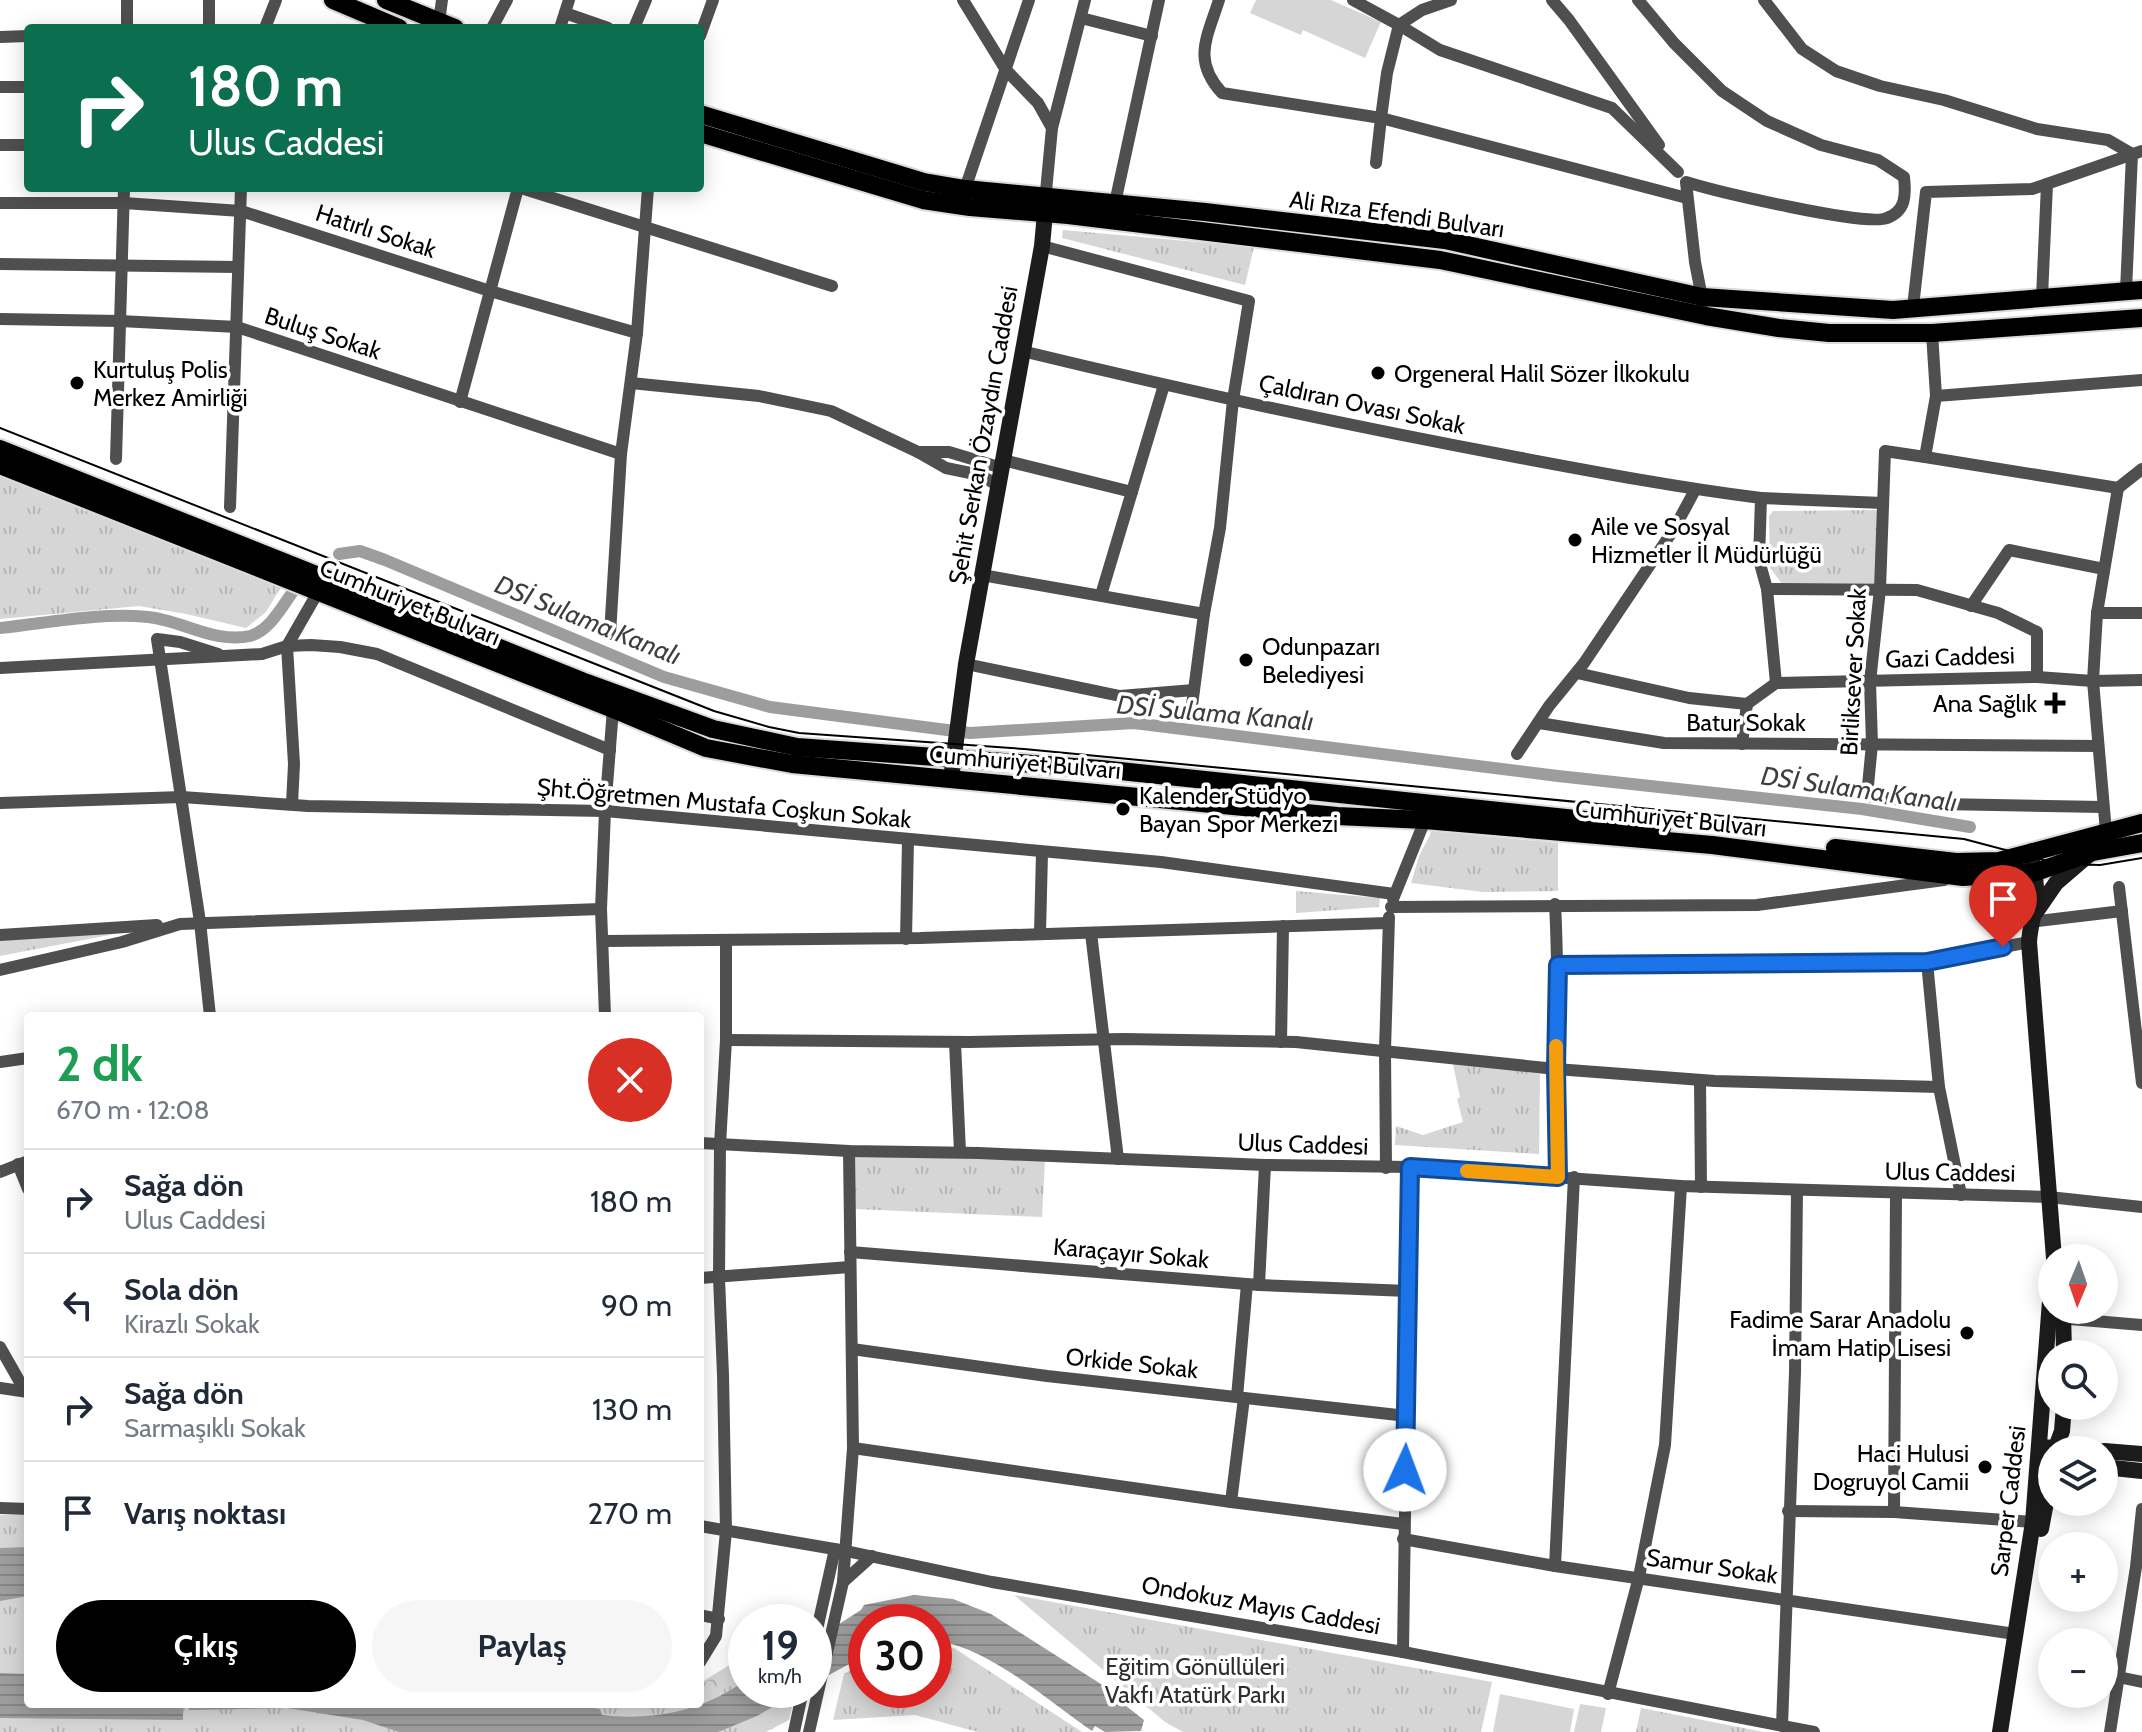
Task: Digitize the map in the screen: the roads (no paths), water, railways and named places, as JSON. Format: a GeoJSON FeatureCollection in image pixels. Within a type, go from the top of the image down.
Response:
{"type":"FeatureCollection","features":[{"type":"Feature","properties":{"kind":"main road"},"geometry":{"type":"LineString","coordinates":[[333,0],[390,24]]}},
{"type":"Feature","properties":{"kind":"main road"},"geometry":{"type":"LineString","coordinates":[[386,0],[445,24]]}},
{"type":"Feature","properties":{"kind":"main road","name":"Ali Rıza Efendi Bulvarı"},"geometry":{"type":"LineString","coordinates":[[704,115],[924,182],[1045,205],[1440,260],[1704,306],[1893,310],[2134,290]]}},
{"type":"Feature","properties":{"kind":"main road","name":"Ali Rıza Efendi Bulvarı"},"geometry":{"type":"LineString","coordinates":[[704,134],[923,200],[970,207],[1115,203],[1445,240],[1779,328],[1829,333],[1932,333],[2142,318]]}},
{"type":"Feature","properties":{"kind":"main road","name":"Şehit Serkan Özaydın Caddesi"},"geometry":{"type":"LineString","coordinates":[[951,779],[957,717],[1042,246],[1045,205]]}},
{"type":"Feature","properties":{"kind":"main road","name":"Cumhuriyet Bulvarı"},"geometry":{"type":"LineString","coordinates":[[0,449],[587,683],[713,729],[797,747],[1133,772],[1956,862],[2020,861],[2036,872],[2093,852],[2142,843]]}},
{"type":"Feature","properties":{"kind":"main road","name":"Cumhuriyet Bulvarı"},"geometry":{"type":"LineString","coordinates":[[0,465],[706,748],[792,764],[1337,816],[1425,820],[1712,845],[1963,877],[2142,823]]}},
{"type":"Feature","properties":{"kind":"main road"},"geometry":{"type":"LineString","coordinates":[[2031,921],[2056,883],[2093,852]]}},
{"type":"Feature","properties":{"kind":"main road"},"geometry":{"type":"LineString","coordinates":[[2020,861],[2031,921]]}},
{"type":"Feature","properties":{"kind":"main road"},"geometry":{"type":"LineString","coordinates":[[2036,872],[2029,942],[2053,1244]]}},
{"type":"Feature","properties":{"kind":"main road","name":"Sarper Caddesi"},"geometry":{"type":"LineString","coordinates":[[2050,1436],[2057,1324]]}},
{"type":"Feature","properties":{"kind":"main road"},"geometry":{"type":"LineString","coordinates":[[2118,1452],[2142,1454]]}},
{"type":"Feature","properties":{"kind":"main road"},"geometry":{"type":"LineString","coordinates":[[2118,1468],[2142,1471]]}},
{"type":"Feature","properties":{"kind":"main road","name":"Sarper Caddesi"},"geometry":{"type":"LineString","coordinates":[[2000,1732],[2038,1502]]}},
{"type":"Feature","properties":{"kind":"main road","name":"Sarper Caddesi"},"geometry":{"type":"LineString","coordinates":[[2010,1732],[2041,1516]]}},
{"type":"Feature","properties":{"kind":"street"},"geometry":{"type":"LineString","coordinates":[[127,0],[127,24]]}},
{"type":"Feature","properties":{"kind":"street"},"geometry":{"type":"LineString","coordinates":[[209,0],[209,24]]}},
{"type":"Feature","properties":{"kind":"street"},"geometry":{"type":"LineString","coordinates":[[267,24],[276,0]]}},
{"type":"Feature","properties":{"kind":"street"},"geometry":{"type":"LineString","coordinates":[[442,0],[447,24]]}},
{"type":"Feature","properties":{"kind":"street"},"geometry":{"type":"LineString","coordinates":[[494,24],[507,0]]}},
{"type":"Feature","properties":{"kind":"street"},"geometry":{"type":"LineString","coordinates":[[636,24],[646,0]]}},
{"type":"Feature","properties":{"kind":"street"},"geometry":{"type":"LineString","coordinates":[[704,25],[713,0]]}},
{"type":"Feature","properties":{"kind":"street"},"geometry":{"type":"LineString","coordinates":[[963,0],[1006,70],[1038,103],[1052,128]]}},
{"type":"Feature","properties":{"kind":"street"},"geometry":{"type":"LineString","coordinates":[[965,189],[1029,0]]}},
{"type":"Feature","properties":{"kind":"street"},"geometry":{"type":"LineString","coordinates":[[1045,205],[1052,128],[1085,0]]}},
{"type":"Feature","properties":{"kind":"street"},"geometry":{"type":"LineString","coordinates":[[1115,203],[1159,0]]}},
{"type":"Feature","properties":{"kind":"street"},"geometry":{"type":"LineString","coordinates":[[1219,0],[1202,54],[1209,79],[1222,93],[1381,118],[1687,198]]}},
{"type":"Feature","properties":{"kind":"street"},"geometry":{"type":"LineString","coordinates":[[1353,0],[1440,50],[1612,108],[1682,177],[1726,193],[1861,218],[1885,220],[1900,211],[1906,196],[1904,177],[1878,160],[1821,145],[1767,121],[1722,91],[1674,43],[1638,0]]}},
{"type":"Feature","properties":{"kind":"street"},"geometry":{"type":"LineString","coordinates":[[1376,163],[1387,73],[1399,25],[1422,10],[1451,0]]}},
{"type":"Feature","properties":{"kind":"street"},"geometry":{"type":"LineString","coordinates":[[1552,0],[1682,177],[1704,306]]}},
{"type":"Feature","properties":{"kind":"street"},"geometry":{"type":"LineString","coordinates":[[1764,0],[1802,49],[1836,71],[2037,129],[2108,140],[2137,152]]}},
{"type":"Feature","properties":{"kind":"street"},"geometry":{"type":"LineString","coordinates":[[567,6],[601,24]]}},
{"type":"Feature","properties":{"kind":"street"},"geometry":{"type":"LineString","coordinates":[[1081,18],[1152,36]]}},
{"type":"Feature","properties":{"kind":"street"},"geometry":{"type":"LineString","coordinates":[[0,37],[24,36]]}},
{"type":"Feature","properties":{"kind":"street"},"geometry":{"type":"LineString","coordinates":[[0,87],[24,87]]}},
{"type":"Feature","properties":{"kind":"street"},"geometry":{"type":"LineString","coordinates":[[0,145],[24,145]]}},
{"type":"Feature","properties":{"kind":"street"},"geometry":{"type":"LineString","coordinates":[[1913,307],[1926,192],[2032,189],[2137,152]]}},
{"type":"Feature","properties":{"kind":"street"},"geometry":{"type":"LineString","coordinates":[[2134,290],[2137,152]]}},
{"type":"Feature","properties":{"kind":"street"},"geometry":{"type":"LineString","coordinates":[[2042,297],[2047,184]]}},
{"type":"Feature","properties":{"kind":"street"},"geometry":{"type":"LineString","coordinates":[[116,459],[124,192]]}},
{"type":"Feature","properties":{"kind":"street"},"geometry":{"type":"LineString","coordinates":[[230,507],[241,192]]}},
{"type":"Feature","properties":{"kind":"street"},"geometry":{"type":"LineString","coordinates":[[460,402],[519,192]]}},
{"type":"Feature","properties":{"kind":"street"},"geometry":{"type":"LineString","coordinates":[[532,192],[832,286]]}},
{"type":"Feature","properties":{"kind":"street"},"geometry":{"type":"LineString","coordinates":[[610,634],[621,454],[637,333],[648,192]]}},
{"type":"Feature","properties":{"kind":"street","name":"Hatırlı Sokak"},"geometry":{"type":"LineString","coordinates":[[0,203],[124,203],[241,211],[490,291],[637,333]]}},
{"type":"Feature","properties":{"kind":"street"},"geometry":{"type":"LineString","coordinates":[[1042,246],[1249,301],[1233,400],[1220,528],[1204,614],[1191,713]]}},
{"type":"Feature","properties":{"kind":"street"},"geometry":{"type":"LineString","coordinates":[[0,264],[238,267]]}},
{"type":"Feature","properties":{"kind":"street","name":"Buluş Sokak"},"geometry":{"type":"LineString","coordinates":[[0,319],[237,327],[621,454]]}},
{"type":"Feature","properties":{"kind":"street"},"geometry":{"type":"LineString","coordinates":[[1932,333],[1936,396],[1925,457],[2118,488]]}},
{"type":"Feature","properties":{"kind":"street","name":"Çaldıran Ovası Sokak"},"geometry":{"type":"LineString","coordinates":[[1022,351],[1164,385],[1424,440],[1695,490],[1761,498],[1883,503]]}},
{"type":"Feature","properties":{"kind":"street"},"geometry":{"type":"LineString","coordinates":[[1936,396],[2142,380]]}},
{"type":"Feature","properties":{"kind":"street"},"geometry":{"type":"LineString","coordinates":[[631,383],[759,396],[831,411],[946,468],[980,475],[999,486]]}},
{"type":"Feature","properties":{"kind":"street"},"geometry":{"type":"LineString","coordinates":[[1101,595],[1164,385]]}},
{"type":"Feature","properties":{"kind":"street","name":"Birliksever Sokak"},"geometry":{"type":"LineString","coordinates":[[1925,457],[1885,451],[1880,589],[1870,682],[1872,744],[1867,796],[1941,804],[2103,807]]}},
{"type":"Feature","properties":{"kind":"street"},"geometry":{"type":"LineString","coordinates":[[918,452],[949,452],[1132,492]]}},
{"type":"Feature","properties":{"kind":"street"},"geometry":{"type":"LineString","coordinates":[[2106,832],[2093,681],[2097,613],[2118,488],[2142,469]]}},
{"type":"Feature","properties":{"kind":"street"},"geometry":{"type":"LineString","coordinates":[[1517,754],[1549,706],[1577,673],[1674,529],[1695,490]]}},
{"type":"Feature","properties":{"kind":"street"},"geometry":{"type":"LineString","coordinates":[[1577,673],[1689,698],[1747,704],[1776,683],[1767,589],[1759,560],[1761,498]]}},
{"type":"Feature","properties":{"kind":"street"},"geometry":{"type":"LineString","coordinates":[[1971,606],[2009,550],[2104,569]]}},
{"type":"Feature","properties":{"kind":"street"},"geometry":{"type":"LineString","coordinates":[[982,575],[1204,614]]}},
{"type":"Feature","properties":{"kind":"street"},"geometry":{"type":"LineString","coordinates":[[1767,589],[1917,590],[1998,613],[2037,632],[2037,677]]}},
{"type":"Feature","properties":{"kind":"street"},"geometry":{"type":"LineString","coordinates":[[292,804],[294,764],[287,646],[318,592]]}},
{"type":"Feature","properties":{"kind":"street"},"geometry":{"type":"LineString","coordinates":[[2097,613],[2142,613]]}},
{"type":"Feature","properties":{"kind":"street"},"geometry":{"type":"LineString","coordinates":[[210,1012],[200,922],[157,639],[180,642],[228,656]]}},
{"type":"Feature","properties":{"kind":"street"},"geometry":{"type":"LineString","coordinates":[[0,668],[262,654],[287,646],[340,647],[377,654],[610,750]]}},
{"type":"Feature","properties":{"kind":"street"},"geometry":{"type":"LineString","coordinates":[[966,664],[1120,696],[1194,690]]}},
{"type":"Feature","properties":{"kind":"street","name":"Gazi Caddesi"},"geometry":{"type":"LineString","coordinates":[[1776,683],[2037,677],[2142,680]]}},
{"type":"Feature","properties":{"kind":"street"},"geometry":{"type":"LineString","coordinates":[[1742,744],[1747,704]]}},
{"type":"Feature","properties":{"kind":"street"},"geometry":{"type":"LineString","coordinates":[[605,1012],[601,909],[613,709]]}},
{"type":"Feature","properties":{"kind":"street","name":"Batur Sokak"},"geometry":{"type":"LineString","coordinates":[[1539,723],[1664,743],[2098,746]]}},
{"type":"Feature","properties":{"kind":"street","name":"Şht.Öğretmen Mustafa Coşkun Sokak"},"geometry":{"type":"LineString","coordinates":[[0,803],[182,797],[292,804],[605,811],[1161,862],[1393,900],[1757,905],[1963,877]]}},
{"type":"Feature","properties":{"kind":"street"},"geometry":{"type":"LineString","coordinates":[[1386,1168],[1387,923],[1425,820]]}},
{"type":"Feature","properties":{"kind":"street"},"geometry":{"type":"LineString","coordinates":[[906,939],[908,840]]}},
{"type":"Feature","properties":{"kind":"street"},"geometry":{"type":"LineString","coordinates":[[1040,933],[1042,853]]}},
{"type":"Feature","properties":{"kind":"street"},"geometry":{"type":"LineString","coordinates":[[2119,887],[2142,1083]]}},
{"type":"Feature","properties":{"kind":"street"},"geometry":{"type":"LineString","coordinates":[[1555,904],[1558,1177]]}},
{"type":"Feature","properties":{"kind":"street"},"geometry":{"type":"LineString","coordinates":[[0,935],[200,922],[601,909]]}},
{"type":"Feature","properties":{"kind":"street"},"geometry":{"type":"LineString","coordinates":[[2031,921],[2122,911]]}},
{"type":"Feature","properties":{"kind":"street"},"geometry":{"type":"LineString","coordinates":[[604,941],[906,939],[1387,923]]}},
{"type":"Feature","properties":{"kind":"street"},"geometry":{"type":"LineString","coordinates":[[0,970],[122,942],[180,924]]}},
{"type":"Feature","properties":{"kind":"street"},"geometry":{"type":"LineString","coordinates":[[1281,1042],[1283,926]]}},
{"type":"Feature","properties":{"kind":"street"},"geometry":{"type":"LineString","coordinates":[[1091,933],[1118,1159]]}},
{"type":"Feature","properties":{"kind":"street"},"geometry":{"type":"LineString","coordinates":[[704,1656],[716,1636],[726,1531],[719,1278],[726,942]]}},
{"type":"Feature","properties":{"kind":"street"},"geometry":{"type":"LineString","coordinates":[[1558,965],[1927,962],[2029,942]]}},
{"type":"Feature","properties":{"kind":"street"},"geometry":{"type":"LineString","coordinates":[[1927,962],[1939,1087],[1961,1195]]}},
{"type":"Feature","properties":{"kind":"street"},"geometry":{"type":"LineString","coordinates":[[726,1040],[1281,1042],[1700,1080],[1939,1087]]}},
{"type":"Feature","properties":{"kind":"street"},"geometry":{"type":"LineString","coordinates":[[955,1042],[960,1152]]}},
{"type":"Feature","properties":{"kind":"street"},"geometry":{"type":"LineString","coordinates":[[0,1062],[24,1059]]}},
{"type":"Feature","properties":{"kind":"street"},"geometry":{"type":"LineString","coordinates":[[1700,1080],[1701,1187]]}},
{"type":"Feature","properties":{"kind":"street","name":"Ulus Caddesi"},"geometry":{"type":"LineString","coordinates":[[704,1143],[1265,1165],[1410,1167],[1701,1187],[2049,1197],[2142,1207]]}},
{"type":"Feature","properties":{"kind":"street"},"geometry":{"type":"LineString","coordinates":[[823,1604],[840,1550],[853,1448],[849,1151]]}},
{"type":"Feature","properties":{"kind":"street"},"geometry":{"type":"LineString","coordinates":[[0,1172],[23,1163]]}},
{"type":"Feature","properties":{"kind":"street"},"geometry":{"type":"LineString","coordinates":[[1231,1502],[1265,1165]]}},
{"type":"Feature","properties":{"kind":"street"},"geometry":{"type":"LineString","coordinates":[[1403,1652],[1410,1167]]}},
{"type":"Feature","properties":{"kind":"street"},"geometry":{"type":"LineString","coordinates":[[1555,1566],[1574,1177]]}},
{"type":"Feature","properties":{"kind":"street"},"geometry":{"type":"LineString","coordinates":[[1608,1694],[1639,1577],[1665,1445],[1681,1186]]}},
{"type":"Feature","properties":{"kind":"street"},"geometry":{"type":"LineString","coordinates":[[1782,1726],[1795,1372],[1797,1190]]}},
{"type":"Feature","properties":{"kind":"street"},"geometry":{"type":"LineString","coordinates":[[1894,1512],[1896,1193]]}},
{"type":"Feature","properties":{"kind":"street","name":"Karaçayır Sokak"},"geometry":{"type":"LineString","coordinates":[[850,1252],[1253,1285],[1408,1291]]}},
{"type":"Feature","properties":{"kind":"street"},"geometry":{"type":"LineString","coordinates":[[704,1278],[850,1267]]}},
{"type":"Feature","properties":{"kind":"street"},"geometry":{"type":"LineString","coordinates":[[2118,1322],[2142,1325]]}},
{"type":"Feature","properties":{"kind":"street"},"geometry":{"type":"LineString","coordinates":[[0,1347],[24,1387]]}},
{"type":"Feature","properties":{"kind":"street","name":"Orkide Sokak"},"geometry":{"type":"LineString","coordinates":[[852,1349],[1047,1376],[1407,1416]]}},
{"type":"Feature","properties":{"kind":"street"},"geometry":{"type":"LineString","coordinates":[[0,1388],[24,1392]]}},
{"type":"Feature","properties":{"kind":"street"},"geometry":{"type":"LineString","coordinates":[[853,1448],[1403,1524]]}},
{"type":"Feature","properties":{"kind":"street"},"geometry":{"type":"LineString","coordinates":[[0,1508],[24,1509]]}},
{"type":"Feature","properties":{"kind":"street"},"geometry":{"type":"LineString","coordinates":[[2142,1509],[2139,1568],[2118,1677],[2142,1682]]}},
{"type":"Feature","properties":{"kind":"street"},"geometry":{"type":"LineString","coordinates":[[1788,1511],[1894,1512],[2033,1522]]}},
{"type":"Feature","properties":{"kind":"street","name":"Ondokuz Mayıs Caddesi"},"geometry":{"type":"LineString","coordinates":[[704,1527],[872,1556],[992,1582],[1403,1652],[1814,1732]]}},
{"type":"Feature","properties":{"kind":"street","name":"Samur Sokak"},"geometry":{"type":"LineString","coordinates":[[1403,1539],[1555,1566],[2015,1634]]}},
{"type":"Feature","properties":{"kind":"street"},"geometry":{"type":"LineString","coordinates":[[809,1732],[841,1600],[840,1550]]}},
{"type":"Feature","properties":{"kind":"street"},"geometry":{"type":"LineString","coordinates":[[843,1582],[872,1556]]}},
{"type":"Feature","properties":{"kind":"street"},"geometry":{"type":"LineString","coordinates":[[704,1616],[719,1619]]}},
{"type":"Feature","properties":{"kind":"street"},"geometry":{"type":"LineString","coordinates":[[794,1732],[799,1708]]}},
{"type":"Feature","properties":{"kind":"street"},"geometry":{"type":"LineString","coordinates":[[2110,1732],[2113,1708]]}},
{"type":"Feature","properties":{"kind":"waterway","name":"DSİ Sulama Kanalı"},"geometry":{"type":"LineString","coordinates":[[339,554],[360,551],[664,677],[770,707],[970,733],[1134,723],[1558,776],[1862,809],[1970,827]]}},
{"type":"Feature","properties":{"kind":"waterway","name":"DSİ Sulama Kanalı"},"geometry":{"type":"LineString","coordinates":[[0,628],[92,617],[130,616],[160,619],[237,638],[263,629],[292,593]]}},
{"type":"Feature","properties":{"kind":"tram line"},"geometry":{"type":"LineString","coordinates":[[0,428],[714,711],[769,727],[799,733],[1024,749],[1964,839],[2059,864],[2100,865],[2142,858]]}},
{"type":"Feature","properties":{"kind":"place","name":"Orgeneral Halil Sözer İlkokulu"},"geometry":{"type":"Point","coordinates":[1378,373]}},
{"type":"Feature","properties":{"kind":"place","name":"Kurtuluş Polis Merkez Amirliği"},"geometry":{"type":"Point","coordinates":[77,383]}},
{"type":"Feature","properties":{"kind":"place","name":"Aile ve Sosyal Hizmetler İl Müdürlüğü"},"geometry":{"type":"Point","coordinates":[1575,540]}},
{"type":"Feature","properties":{"kind":"place","name":"Odunpazarı Belediyesi"},"geometry":{"type":"Point","coordinates":[1246,660]}},
{"type":"Feature","properties":{"kind":"place","name":"Ana Sağlık"},"geometry":{"type":"Point","coordinates":[2055,703]}},
{"type":"Feature","properties":{"kind":"place","name":"Kalender Stüdyo Bayan Spor Merkezi"},"geometry":{"type":"Point","coordinates":[1123,809]}},
{"type":"Feature","properties":{"kind":"place","name":"Fadime Sarar Anadolu İmam Hatip Lisesi"},"geometry":{"type":"Point","coordinates":[1967,1333]}},
{"type":"Feature","properties":{"kind":"place","name":"Haci Hulusi Dogruyol Camii"},"geometry":{"type":"Point","coordinates":[1985,1467]}},
{"type":"Feature","properties":{"kind":"park label","name":"Eğitim Gönüllüleri Vakfı Atatürk Parkı"},"geometry":{"type":"Point","coordinates":[1195,1680]}}]}
